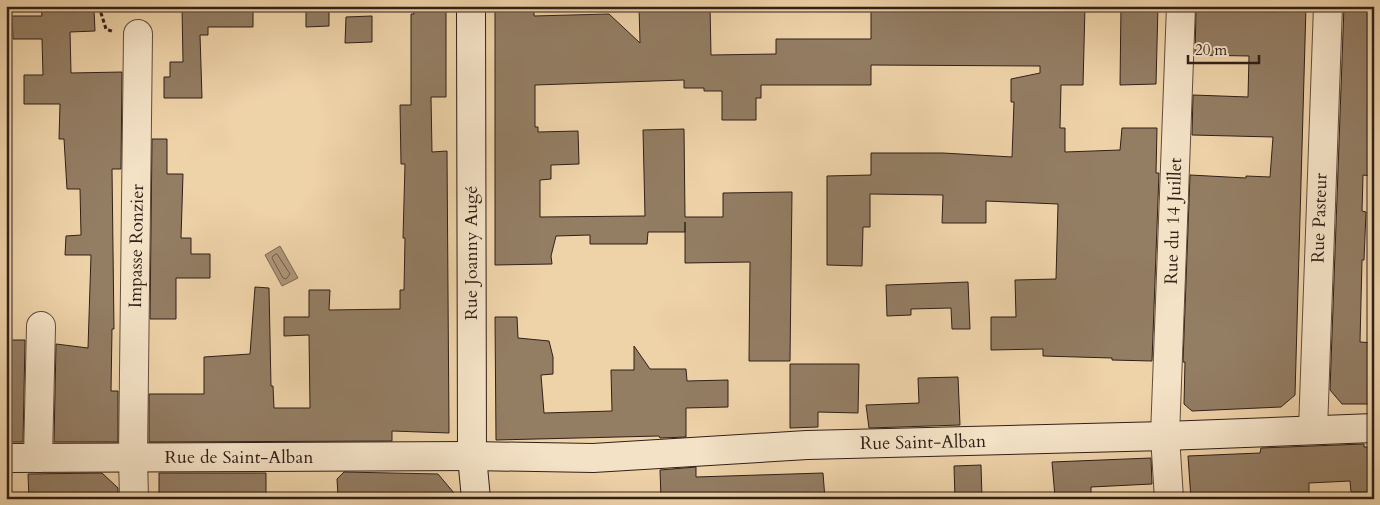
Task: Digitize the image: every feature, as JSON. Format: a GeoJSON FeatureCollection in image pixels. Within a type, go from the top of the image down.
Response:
{"type":"FeatureCollection","features":[{"type":"Feature","properties":{"kind":"street","name":"Rue Joanny Augé"},"geometry":{"type":"LineString","coordinates":[[471,6],[472,456],[476,499]]}},
{"type":"Feature","properties":{"kind":"street","name":"Rue du 14 Juillet"},"geometry":{"type":"LineString","coordinates":[[1169,499],[1165,436],[1181,6]]}},
{"type":"Feature","properties":{"kind":"street","name":"Rue Pasteur"},"geometry":{"type":"LineString","coordinates":[[1312,430],[1328,6]]}},
{"type":"Feature","properties":{"kind":"street","name":"Impasse Ronzier"},"geometry":{"type":"LineString","coordinates":[[134,499],[138,34]]}},
{"type":"Feature","properties":{"kind":"street"},"geometry":{"type":"LineString","coordinates":[[38,458],[41,326]]}},
{"type":"Feature","properties":{"kind":"street","name":"Rue Saint-Alban"},"geometry":{"type":"LineString","coordinates":[[472,456],[593,458],[807,445],[1165,436],[1374,428]]}},
{"type":"Feature","properties":{"kind":"street","name":"Rue de Saint-Alban"},"geometry":{"type":"LineString","coordinates":[[6,458],[472,456]]}},
{"type":"Feature","properties":{"kind":"water"},"geometry":{"type":"Polygon","coordinates":[[[280,246],[298,278],[282,286],[265,255],[280,246]]]}},
{"type":"Feature","properties":{"kind":"building"},"geometry":{"type":"Polygon","coordinates":[[[41,6],[70,6],[70,12],[94,10],[95,31],[70,32],[71,73],[122,72],[121,169],[112,169],[114,329],[112,329],[111,391],[118,391],[118,442],[54,442],[56,344],[88,348],[91,255],[65,255],[66,236],[81,235],[80,189],[67,189],[64,139],[59,139],[60,104],[24,104],[24,75],[43,75],[42,39],[13,39],[12,16],[42,16],[41,6]]]}},
{"type":"Feature","properties":{"kind":"building"},"geometry":{"type":"Polygon","coordinates":[[[182,6],[253,6],[253,27],[208,27],[208,35],[200,35],[202,98],[164,98],[164,77],[170,77],[170,62],[183,62],[182,6]]]}},
{"type":"Feature","properties":{"kind":"building"},"geometry":{"type":"Polygon","coordinates":[[[306,6],[329,6],[329,26],[306,27],[306,6]]]}},
{"type":"Feature","properties":{"kind":"building"},"geometry":{"type":"Polygon","coordinates":[[[413,6],[446,6],[446,97],[431,97],[432,152],[447,151],[449,433],[392,431],[392,441],[149,442],[149,394],[204,394],[204,357],[250,354],[255,287],[269,288],[271,386],[273,386],[274,408],[310,408],[309,335],[284,336],[284,317],[309,317],[309,290],[330,290],[329,310],[400,309],[400,290],[404,290],[405,164],[401,164],[400,105],[411,105],[411,14],[414,14],[413,6]]]}},
{"type":"Feature","properties":{"kind":"building"},"geometry":{"type":"Polygon","coordinates":[[[495,6],[534,6],[534,16],[609,14],[640,43],[639,6],[710,6],[711,55],[776,54],[776,39],[871,39],[871,6],[1022,6],[1022,9],[1085,7],[1083,85],[1061,85],[1060,128],[1065,128],[1065,152],[1120,150],[1122,128],[1157,128],[1156,173],[1159,173],[1152,361],[1043,356],[1043,349],[991,350],[991,317],[1016,317],[1015,280],[1056,279],[1058,204],[986,201],[986,223],[942,223],[943,195],[870,194],[870,227],[863,227],[862,266],[827,265],[827,176],[871,175],[871,153],[943,153],[1012,157],[1014,102],[1011,102],[1011,79],[1040,73],[1040,66],[871,65],[871,85],[761,85],[761,98],[756,98],[756,120],[722,120],[722,91],[704,91],[704,88],[684,88],[684,80],[535,85],[535,127],[538,127],[538,132],[578,131],[579,164],[551,165],[551,179],[540,180],[540,217],[645,216],[643,130],[684,129],[685,217],[723,217],[723,193],[792,192],[790,361],[749,361],[750,262],[685,263],[685,232],[648,232],[647,244],[590,244],[590,235],[556,236],[551,256],[552,264],[495,265],[495,6]]]}},
{"type":"Feature","properties":{"kind":"building"},"geometry":{"type":"Polygon","coordinates":[[[1121,6],[1158,6],[1156,84],[1120,85],[1121,6]]]}},
{"type":"Feature","properties":{"kind":"building"},"geometry":{"type":"Polygon","coordinates":[[[1274,6],[1306,6],[1295,395],[1281,407],[1192,411],[1184,404],[1185,362],[1183,362],[1190,175],[1246,178],[1246,176],[1270,177],[1273,137],[1192,135],[1193,95],[1248,97],[1249,56],[1195,55],[1196,10],[1274,12],[1274,6]]]}},
{"type":"Feature","properties":{"kind":"building"},"geometry":{"type":"Polygon","coordinates":[[[1344,6],[1362,6],[1362,10],[1374,10],[1374,80],[1372,80],[1370,139],[1373,139],[1372,176],[1363,175],[1362,211],[1366,212],[1364,260],[1362,260],[1360,342],[1374,343],[1374,404],[1342,404],[1330,390],[1344,6]]]}},
{"type":"Feature","properties":{"kind":"building"},"geometry":{"type":"Polygon","coordinates":[[[372,16],[372,42],[345,43],[346,17],[372,16]]]}},
{"type":"Feature","properties":{"kind":"building"},"geometry":{"type":"Polygon","coordinates":[[[152,139],[167,139],[167,174],[183,174],[181,238],[191,238],[191,254],[210,254],[210,278],[176,278],[176,319],[150,319],[152,139]]]}},
{"type":"Feature","properties":{"kind":"building"},"geometry":{"type":"Polygon","coordinates":[[[968,282],[970,329],[952,329],[951,308],[911,309],[911,315],[887,316],[886,285],[968,282]]]}},
{"type":"Feature","properties":{"kind":"building"},"geometry":{"type":"Polygon","coordinates":[[[495,317],[517,317],[518,338],[549,341],[553,357],[553,374],[541,375],[544,413],[612,411],[611,370],[634,370],[634,346],[650,369],[686,369],[687,381],[728,380],[728,407],[686,408],[686,437],[496,440],[495,317]]]}},
{"type":"Feature","properties":{"kind":"building"},"geometry":{"type":"Polygon","coordinates":[[[6,340],[25,340],[23,442],[6,442],[6,340]]]}},
{"type":"Feature","properties":{"kind":"building"},"geometry":{"type":"Polygon","coordinates":[[[790,364],[859,364],[858,413],[818,412],[818,427],[790,428],[790,364]]]}},
{"type":"Feature","properties":{"kind":"building"},"geometry":{"type":"Polygon","coordinates":[[[958,377],[960,425],[869,428],[866,405],[919,403],[918,378],[958,377]]]}},
{"type":"Feature","properties":{"kind":"building"},"geometry":{"type":"Polygon","coordinates":[[[1364,444],[1364,447],[1374,447],[1374,492],[1351,492],[1350,481],[1309,483],[1309,499],[1191,499],[1188,456],[1260,453],[1261,448],[1364,444]]]}},
{"type":"Feature","properties":{"kind":"building"},"geometry":{"type":"Polygon","coordinates":[[[1151,458],[1152,484],[1091,487],[1091,495],[1055,497],[1052,462],[1151,458]]]}},
{"type":"Feature","properties":{"kind":"building"},"geometry":{"type":"Polygon","coordinates":[[[981,465],[982,499],[955,499],[954,466],[981,465]]]}},
{"type":"Feature","properties":{"kind":"building"},"geometry":{"type":"Polygon","coordinates":[[[696,467],[696,477],[823,473],[825,499],[661,499],[660,470],[696,467]]]}},
{"type":"Feature","properties":{"kind":"building"},"geometry":{"type":"Polygon","coordinates":[[[344,472],[438,474],[459,499],[358,499],[357,495],[338,496],[337,479],[344,472]]]}},
{"type":"Feature","properties":{"kind":"building"},"geometry":{"type":"Polygon","coordinates":[[[102,473],[118,488],[118,499],[29,499],[28,474],[102,473]]]}},
{"type":"Feature","properties":{"kind":"building"},"geometry":{"type":"Polygon","coordinates":[[[159,473],[266,473],[266,495],[225,495],[226,499],[159,499],[159,473]]]}}]}
